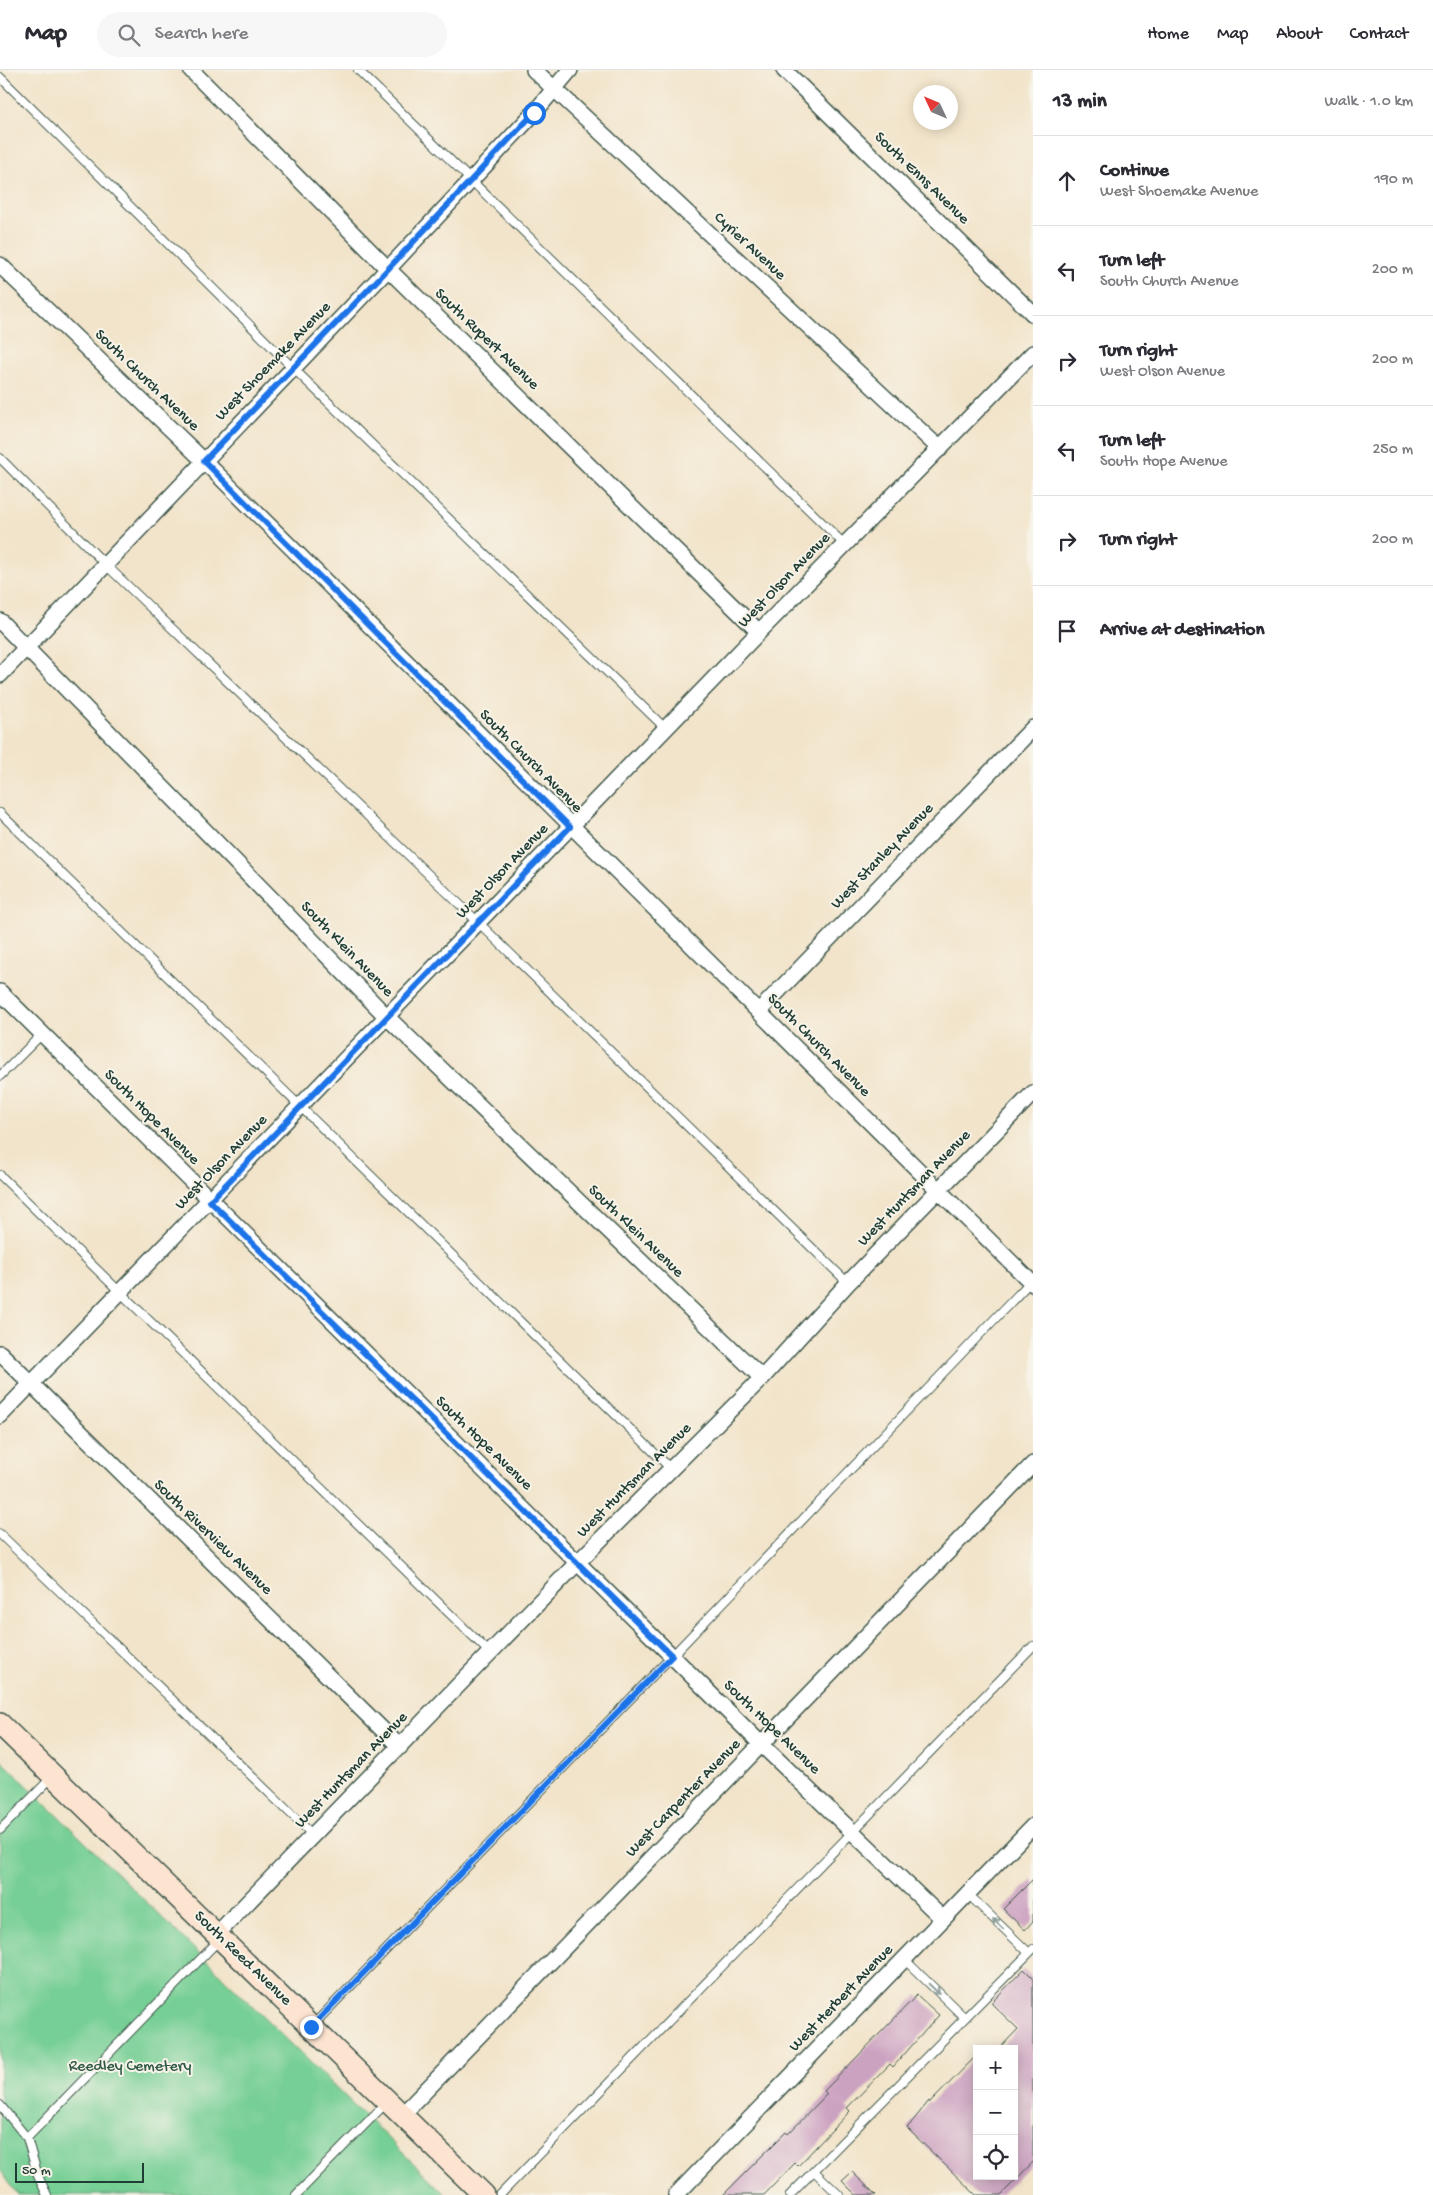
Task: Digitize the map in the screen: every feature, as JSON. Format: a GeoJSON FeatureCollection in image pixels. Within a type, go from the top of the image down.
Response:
{"type":"FeatureCollection","features":[{"type":"Feature","properties":{"kind":"street","name":"South Rupert Avenue"},"geometry":{"type":"LineString","coordinates":[[191,70],[388,269],[759,632]]}},
{"type":"Feature","properties":{"kind":"street","name":"Cyrier Avenue"},"geometry":{"type":"LineString","coordinates":[[534,70],[940,449]]}},
{"type":"Feature","properties":{"kind":"street","name":"West Shoemake Avenue"},"geometry":{"type":"LineString","coordinates":[[0,675],[29,648],[292,368],[388,269],[534,113],[552,88],[570,70]]}},
{"type":"Feature","properties":{"kind":"street","name":"South Enns Avenue"},"geometry":{"type":"LineString","coordinates":[[784,70],[1033,314]]}},
{"type":"Feature","properties":{"kind":"street","name":"South Church Avenue"},"geometry":{"type":"LineString","coordinates":[[0,266],[204,461],[570,827],[759,1011],[1032,1282]]}},
{"type":"Feature","properties":{"kind":"street","name":"West Olson Avenue"},"geometry":{"type":"LineString","coordinates":[[0,1416],[759,632],[1033,353]]}},
{"type":"Feature","properties":{"kind":"street","name":"South Klein Avenue"},"geometry":{"type":"LineString","coordinates":[[0,620],[387,1017],[762,1378]]}},
{"type":"Feature","properties":{"kind":"street","name":"West Stanley Avenue"},"geometry":{"type":"LineString","coordinates":[[759,1011],[1033,728]]}},
{"type":"Feature","properties":{"kind":"street","name":"South Hope Avenue"},"geometry":{"type":"LineString","coordinates":[[0,992],[761,1744],[943,1919]]}},
{"type":"Feature","properties":{"kind":"street","name":"West Huntsman Avenue"},"geometry":{"type":"LineString","coordinates":[[219,1936],[578,1562],[762,1378],[848,1283],[1033,1093]]}},
{"type":"Feature","properties":{"kind":"street","name":"South Riverview Avenue"},"geometry":{"type":"LineString","coordinates":[[0,1353],[400,1747]]}},
{"type":"Feature","properties":{"kind":"street","name":"West Carpenter Avenue"},"geometry":{"type":"LineString","coordinates":[[395,2108],[761,1744],[1033,1464]]}},
{"type":"Feature","properties":{"kind":"street","name":"South Reed Avenue"},"geometry":{"type":"LineString","coordinates":[[0,1724],[484,2195]]}},
{"type":"Feature","properties":{"kind":"street","name":"West Herbert Avenue"},"geometry":{"type":"LineString","coordinates":[[676,2195],[1033,1826]]}},
{"type":"Feature","properties":{"kind":"lane"},"geometry":{"type":"LineString","coordinates":[[358,70],[845,545]]}},
{"type":"Feature","properties":{"kind":"lane"},"geometry":{"type":"LineString","coordinates":[[0,77],[292,368],[666,728]]}},
{"type":"Feature","properties":{"kind":"lane"},"geometry":{"type":"LineString","coordinates":[[0,458],[106,565],[479,923],[848,1283]]}},
{"type":"Feature","properties":{"kind":"lane"},"geometry":{"type":"LineString","coordinates":[[0,813],[672,1469]]}},
{"type":"Feature","properties":{"kind":"lane"},"geometry":{"type":"LineString","coordinates":[[0,1076],[42,1034]]}},
{"type":"Feature","properties":{"kind":"lane"},"geometry":{"type":"LineString","coordinates":[[0,1175],[490,1653]]}},
{"type":"Feature","properties":{"kind":"lane"},"geometry":{"type":"LineString","coordinates":[[311,2027],[1032,1282]]}},
{"type":"Feature","properties":{"kind":"lane"},"geometry":{"type":"LineString","coordinates":[[0,1534],[314,1836]]}},
{"type":"Feature","properties":{"kind":"lane"},"geometry":{"type":"LineString","coordinates":[[500,2195],[1033,1646]]}},
{"type":"Feature","properties":{"kind":"lane"},"geometry":{"type":"LineString","coordinates":[[0,1830],[54,1776]]}},
{"type":"Feature","properties":{"kind":"lane"},"geometry":{"type":"LineString","coordinates":[[790,2195],[1031,1951],[968,1894]]}},
{"type":"Feature","properties":{"kind":"lane"},"geometry":{"type":"LineString","coordinates":[[28,2138],[219,1936]]}},
{"type":"Feature","properties":{"kind":"lane"},"geometry":{"type":"LineString","coordinates":[[904,1959],[965,2018]]}},
{"type":"Feature","properties":{"kind":"lane"},"geometry":{"type":"LineString","coordinates":[[0,2105],[28,2138],[38,2176],[47,2195]]}},
{"type":"Feature","properties":{"kind":"lane"},"geometry":{"type":"LineString","coordinates":[[296,2195],[395,2108]]}},
{"type":"Feature","properties":{"kind":"lane"},"geometry":{"type":"LineString","coordinates":[[814,2171],[838,2195]]}},
{"type":"Feature","properties":{"kind":"green space","name":"Reedley Cemetery"},"geometry":{"type":"Polygon","coordinates":[[[0,1759],[446,2195],[18,2195],[0,2170],[0,1759]]]}},
{"type":"Feature","properties":{"kind":"building"},"geometry":{"type":"Polygon","coordinates":[[[1033,1879],[1033,1921],[1025,1930],[1003,1909],[1033,1879]]]}},
{"type":"Feature","properties":{"kind":"building"},"geometry":{"type":"Polygon","coordinates":[[[1024,1969],[1033,1978],[1033,2162],[1018,2177],[1018,2045],[1003,2045],[1018,2029],[991,2003],[1024,1969]]]}},
{"type":"Feature","properties":{"kind":"building"},"geometry":{"type":"Polygon","coordinates":[[[917,1995],[939,2015],[893,2067],[890,2064],[847,2108],[850,2111],[798,2166],[795,2163],[764,2195],[723,2195],[786,2132],[788,2134],[827,2094],[824,2091],[917,1995]]]}},
{"type":"Feature","properties":{"kind":"building"},"geometry":{"type":"Polygon","coordinates":[[[973,2059],[973,2180],[1016,2180],[1001,2195],[976,2195],[907,2128],[929,2101],[930,2103],[973,2059]]]}},
{"type":"Feature","properties":{"kind":"building"},"geometry":{"type":"Polygon","coordinates":[[[852,2172],[876,2195],[856,2195],[842,2181],[852,2172]]]}},
{"type":"Feature","properties":{"kind":"route"},"geometry":{"type":"LineString","coordinates":[[311,2027],[672,1656],[210,1201],[570,827],[204,461],[534,113]]}}]}
